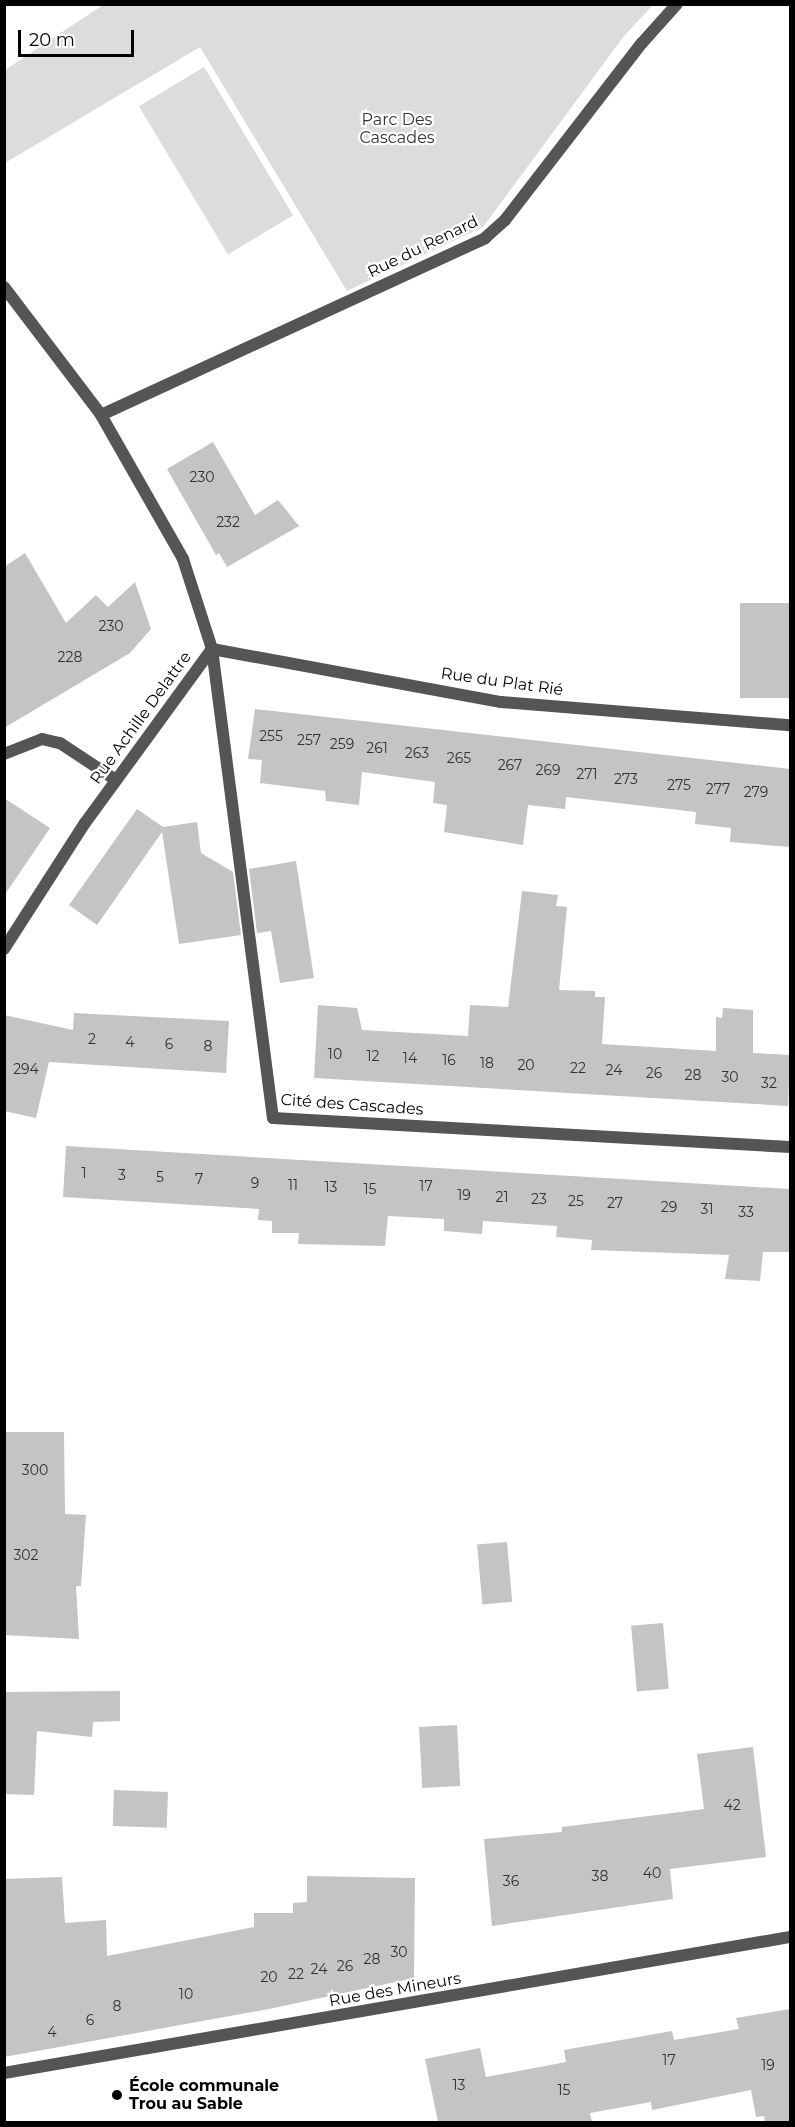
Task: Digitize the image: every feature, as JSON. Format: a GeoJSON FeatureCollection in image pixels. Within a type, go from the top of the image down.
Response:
{"type":"FeatureCollection","features":[{"type":"Feature","properties":{"kind":"street","name":"Rue du Renard"},"geometry":{"type":"LineString","coordinates":[[101,415],[485,238],[505,220],[642,43],[677,4]]}},
{"type":"Feature","properties":{"kind":"street","name":"Rue Achille Delattre"},"geometry":{"type":"LineString","coordinates":[[4,287],[101,415],[183,559],[212,649],[116,780],[4,948]]}},
{"type":"Feature","properties":{"kind":"street","name":"Rue du Plat Rié"},"geometry":{"type":"LineString","coordinates":[[212,649],[501,702],[790,725]]}},
{"type":"Feature","properties":{"kind":"street","name":"Cité des Cascades"},"geometry":{"type":"LineString","coordinates":[[212,649],[273,1118],[790,1147]]}},
{"type":"Feature","properties":{"kind":"street"},"geometry":{"type":"LineString","coordinates":[[4,754],[42,739],[60,743],[116,780]]}},
{"type":"Feature","properties":{"kind":"street","name":"Rue des Mineurs"},"geometry":{"type":"LineString","coordinates":[[4,2073],[790,1937]]}},
{"type":"Feature","properties":{"kind":"green space","name":"Parc Des Cascades"},"geometry":{"type":"Polygon","coordinates":[[[103,5],[653,5],[624,36],[483,227],[347,291],[200,47],[5,163],[5,70],[103,5]]]}},
{"type":"Feature","properties":{"kind":"green space"},"geometry":{"type":"Polygon","coordinates":[[[204,67],[293,215],[228,254],[139,106],[204,67]]]}},
{"type":"Feature","properties":{"kind":"building"},"geometry":{"type":"Polygon","coordinates":[[[213,442],[255,515],[278,500],[299,526],[227,567],[219,553],[216,555],[167,469],[213,442]]]}},
{"type":"Feature","properties":{"kind":"building"},"geometry":{"type":"Polygon","coordinates":[[[25,553],[66,623],[96,595],[108,607],[135,582],[151,629],[130,653],[4,728],[4,567],[25,553]]]}},
{"type":"Feature","properties":{"kind":"building"},"geometry":{"type":"Polygon","coordinates":[[[740,603],[790,603],[790,698],[740,698],[740,603]]]}},
{"type":"Feature","properties":{"kind":"building"},"geometry":{"type":"Polygon","coordinates":[[[255,709],[790,769],[790,847],[730,842],[731,828],[695,824],[696,812],[566,797],[565,809],[528,805],[523,845],[444,832],[447,805],[433,803],[435,782],[362,772],[359,805],[326,801],[325,791],[260,783],[262,760],[248,759],[255,709]]]}},
{"type":"Feature","properties":{"kind":"building"},"geometry":{"type":"Polygon","coordinates":[[[4,798],[50,828],[4,896],[4,798]]]}},
{"type":"Feature","properties":{"kind":"building"},"geometry":{"type":"Polygon","coordinates":[[[137,809],[163,827],[197,822],[201,853],[233,872],[241,935],[179,944],[162,832],[97,925],[69,905],[137,809]]]}},
{"type":"Feature","properties":{"kind":"building"},"geometry":{"type":"Polygon","coordinates":[[[296,861],[314,978],[280,983],[271,931],[257,933],[249,869],[296,861]]]}},
{"type":"Feature","properties":{"kind":"building"},"geometry":{"type":"Polygon","coordinates":[[[522,891],[558,895],[556,906],[567,907],[559,990],[595,991],[595,997],[605,997],[602,1044],[716,1051],[716,1017],[722,1018],[723,1008],[753,1010],[753,1053],[790,1055],[788,1106],[314,1078],[318,1005],[357,1008],[362,1030],[468,1036],[470,1005],[508,1007],[522,891]]]}},
{"type":"Feature","properties":{"kind":"building"},"geometry":{"type":"Polygon","coordinates":[[[74,1013],[229,1021],[226,1073],[49,1062],[36,1118],[4,1111],[4,1015],[73,1030],[74,1013]]]}},
{"type":"Feature","properties":{"kind":"building"},"geometry":{"type":"Polygon","coordinates":[[[66,1146],[790,1189],[790,1252],[763,1252],[760,1281],[725,1279],[729,1255],[591,1250],[592,1240],[556,1237],[557,1226],[483,1221],[482,1234],[444,1231],[444,1219],[388,1216],[385,1246],[298,1244],[299,1233],[272,1233],[272,1221],[258,1220],[259,1209],[63,1197],[66,1146]]]}},
{"type":"Feature","properties":{"kind":"building"},"geometry":{"type":"Polygon","coordinates":[[[4,1432],[64,1432],[65,1514],[86,1515],[81,1586],[76,1586],[79,1639],[4,1635],[4,1432]]]}},
{"type":"Feature","properties":{"kind":"building"},"geometry":{"type":"Polygon","coordinates":[[[507,1542],[512,1602],[482,1604],[477,1545],[507,1542]]]}},
{"type":"Feature","properties":{"kind":"building"},"geometry":{"type":"Polygon","coordinates":[[[663,1623],[669,1689],[637,1692],[631,1626],[663,1623]]]}},
{"type":"Feature","properties":{"kind":"building"},"geometry":{"type":"Polygon","coordinates":[[[120,1691],[120,1721],[93,1722],[92,1737],[37,1731],[34,1795],[4,1794],[4,1692],[120,1691]]]}},
{"type":"Feature","properties":{"kind":"building"},"geometry":{"type":"Polygon","coordinates":[[[457,1725],[460,1786],[422,1788],[419,1727],[457,1725]]]}},
{"type":"Feature","properties":{"kind":"building"},"geometry":{"type":"Polygon","coordinates":[[[753,1747],[766,1857],[670,1869],[673,1899],[492,1926],[484,1839],[562,1832],[562,1827],[704,1809],[697,1754],[753,1747]]]}},
{"type":"Feature","properties":{"kind":"building"},"geometry":{"type":"Polygon","coordinates":[[[114,1790],[168,1792],[167,1828],[113,1826],[114,1790]]]}},
{"type":"Feature","properties":{"kind":"building"},"geometry":{"type":"Polygon","coordinates":[[[307,1876],[415,1878],[414,1978],[269,2009],[4,2057],[4,1879],[62,1877],[65,1923],[106,1920],[107,1956],[254,1927],[254,1913],[293,1913],[293,1903],[307,1902],[307,1876]]]}},
{"type":"Feature","properties":{"kind":"building"},"geometry":{"type":"Polygon","coordinates":[[[790,2009],[790,2122],[765,2122],[764,2116],[756,2117],[751,2090],[652,2110],[651,2102],[590,2113],[592,2122],[438,2122],[425,2059],[480,2048],[486,2077],[566,2062],[564,2050],[672,2031],[674,2040],[739,2029],[736,2018],[790,2009]]]}},
{"type":"Feature","properties":{"kind":"place","name":"École communale Trou au Sable"},"geometry":{"type":"Point","coordinates":[117,2095]}}]}
